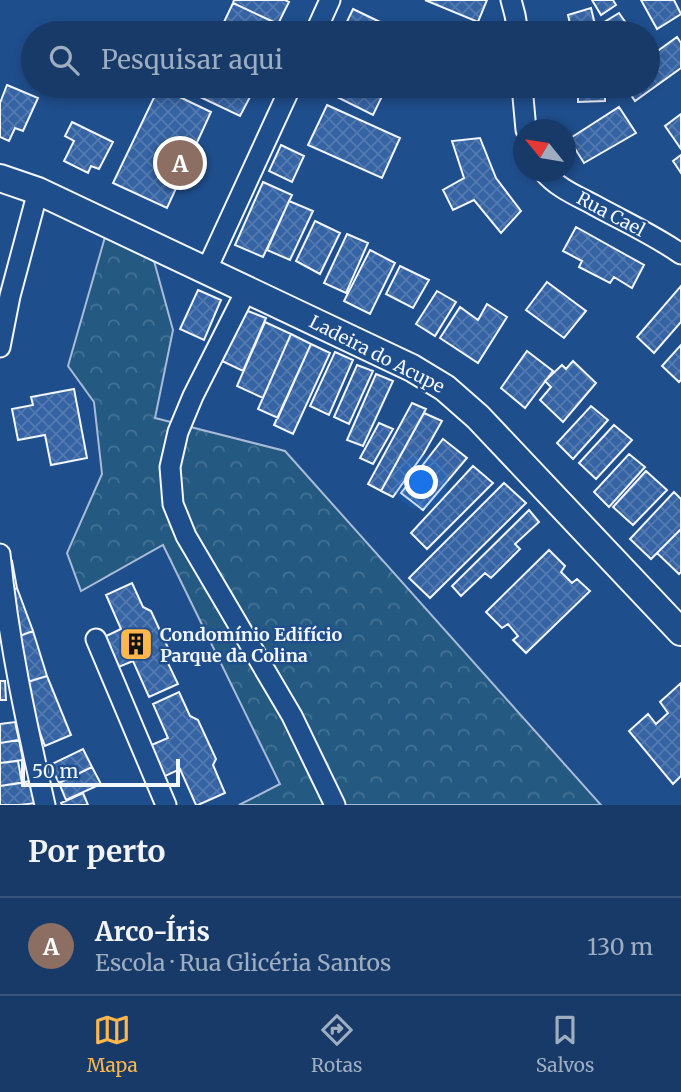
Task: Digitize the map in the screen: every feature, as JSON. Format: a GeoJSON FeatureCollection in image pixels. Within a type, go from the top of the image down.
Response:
{"type":"FeatureCollection","features":[{"type":"Feature","properties":{"kind":"street"},"geometry":{"type":"LineString","coordinates":[[320,21],[330,0]]}},
{"type":"Feature","properties":{"kind":"street"},"geometry":{"type":"LineString","coordinates":[[511,0],[517,21]]}},
{"type":"Feature","properties":{"kind":"street"},"geometry":{"type":"LineString","coordinates":[[206,271],[285,98]]}},
{"type":"Feature","properties":{"kind":"street"},"geometry":{"type":"LineString","coordinates":[[523,98],[525,119]]}},
{"type":"Feature","properties":{"kind":"street","name":"Ladeira do Acupe"},"geometry":{"type":"LineString","coordinates":[[0,178],[38,191],[247,289],[412,369],[445,388],[478,416],[681,632]]}},
{"type":"Feature","properties":{"kind":"street","name":"Rua Cael"},"geometry":{"type":"LineString","coordinates":[[556,182],[681,254]]}},
{"type":"Feature","properties":{"kind":"street"},"geometry":{"type":"LineString","coordinates":[[0,347],[10,296],[38,191]]}},
{"type":"Feature","properties":{"kind":"street"},"geometry":{"type":"LineString","coordinates":[[247,289],[193,396],[178,432],[170,467],[173,504],[186,536],[292,716],[335,805]]}},
{"type":"Feature","properties":{"kind":"street"},"geometry":{"type":"LineString","coordinates":[[0,554],[19,683],[45,805]]}},
{"type":"Feature","properties":{"kind":"street"},"geometry":{"type":"LineString","coordinates":[[96,639],[166,805]]}},
{"type":"Feature","properties":{"kind":"green space"},"geometry":{"type":"Polygon","coordinates":[[[105,237],[154,261],[173,330],[155,418],[285,451],[601,805],[239,805],[280,784],[163,545],[81,591],[67,553],[102,474],[94,402],[68,366],[105,237]]]}},
{"type":"Feature","properties":{"kind":"building"},"geometry":{"type":"Polygon","coordinates":[[[234,0],[289,2],[280,21],[272,21],[233,3],[234,0]]]}},
{"type":"Feature","properties":{"kind":"building"},"geometry":{"type":"Polygon","coordinates":[[[425,0],[487,0],[478,21],[425,0]]]}},
{"type":"Feature","properties":{"kind":"building"},"geometry":{"type":"Polygon","coordinates":[[[592,0],[613,0],[616,5],[601,15],[592,0]]]}},
{"type":"Feature","properties":{"kind":"building"},"geometry":{"type":"Polygon","coordinates":[[[641,0],[674,0],[681,14],[660,27],[660,21],[653,21],[641,0]]]}},
{"type":"Feature","properties":{"kind":"building"},"geometry":{"type":"Polygon","coordinates":[[[233,3],[272,21],[224,21],[233,3]]]}},
{"type":"Feature","properties":{"kind":"building"},"geometry":{"type":"Polygon","coordinates":[[[591,8],[594,21],[569,21],[568,15],[591,8]]]}},
{"type":"Feature","properties":{"kind":"building"},"geometry":{"type":"Polygon","coordinates":[[[353,9],[378,21],[347,21],[353,9]]]}},
{"type":"Feature","properties":{"kind":"building"},"geometry":{"type":"Polygon","coordinates":[[[619,13],[625,21],[606,21],[619,13]]]}},
{"type":"Feature","properties":{"kind":"building"},"geometry":{"type":"Polygon","coordinates":[[[677,37],[681,43],[681,68],[660,83],[660,49],[677,37]]]}},
{"type":"Feature","properties":{"kind":"building"},"geometry":{"type":"Polygon","coordinates":[[[7,85],[21,91],[21,98],[38,98],[23,131],[15,128],[9,141],[0,137],[0,103],[7,85]]]}},
{"type":"Feature","properties":{"kind":"building"},"geometry":{"type":"Polygon","coordinates":[[[154,98],[182,98],[211,112],[167,208],[113,183],[154,98]]]}},
{"type":"Feature","properties":{"kind":"building"},"geometry":{"type":"Polygon","coordinates":[[[202,98],[249,98],[240,116],[202,98]]]}},
{"type":"Feature","properties":{"kind":"building"},"geometry":{"type":"Polygon","coordinates":[[[339,98],[381,98],[373,115],[339,98]]]}},
{"type":"Feature","properties":{"kind":"building"},"geometry":{"type":"Polygon","coordinates":[[[578,98],[605,98],[605,101],[578,102],[578,98]]]}},
{"type":"Feature","properties":{"kind":"building"},"geometry":{"type":"Polygon","coordinates":[[[327,105],[400,138],[382,178],[308,145],[327,105]]]}},
{"type":"Feature","properties":{"kind":"building"},"geometry":{"type":"Polygon","coordinates":[[[619,107],[636,133],[584,163],[576,150],[576,135],[619,107]]]}},
{"type":"Feature","properties":{"kind":"building"},"geometry":{"type":"Polygon","coordinates":[[[681,114],[681,149],[665,126],[681,114]]]}},
{"type":"Feature","properties":{"kind":"building"},"geometry":{"type":"Polygon","coordinates":[[[72,122],[113,142],[99,169],[91,166],[88,173],[64,161],[74,141],[65,136],[72,122]]]}},
{"type":"Feature","properties":{"kind":"building"},"geometry":{"type":"Polygon","coordinates":[[[480,138],[496,178],[521,211],[501,233],[474,200],[453,210],[443,190],[464,178],[452,141],[480,138]]]}},
{"type":"Feature","properties":{"kind":"building"},"geometry":{"type":"Polygon","coordinates":[[[281,145],[304,156],[292,182],[269,171],[281,145]]]}},
{"type":"Feature","properties":{"kind":"building"},"geometry":{"type":"Polygon","coordinates":[[[681,155],[681,173],[673,161],[681,155]]]}},
{"type":"Feature","properties":{"kind":"building"},"geometry":{"type":"Polygon","coordinates":[[[263,182],[292,195],[263,257],[235,245],[263,182]]]}},
{"type":"Feature","properties":{"kind":"building"},"geometry":{"type":"Polygon","coordinates":[[[289,201],[313,211],[290,260],[267,250],[289,201]]]}},
{"type":"Feature","properties":{"kind":"building"},"geometry":{"type":"Polygon","coordinates":[[[315,221],[340,233],[320,274],[296,261],[315,221]]]}},
{"type":"Feature","properties":{"kind":"building"},"geometry":{"type":"Polygon","coordinates":[[[576,227],[644,265],[632,288],[614,277],[610,283],[579,267],[582,261],[563,251],[576,227]]]}},
{"type":"Feature","properties":{"kind":"building"},"geometry":{"type":"Polygon","coordinates":[[[347,234],[368,243],[346,293],[324,283],[347,234]]]}},
{"type":"Feature","properties":{"kind":"building"},"geometry":{"type":"Polygon","coordinates":[[[370,250],[395,263],[370,314],[344,301],[370,250]]]}},
{"type":"Feature","properties":{"kind":"building"},"geometry":{"type":"Polygon","coordinates":[[[400,266],[429,280],[413,308],[386,294],[400,266]]]}},
{"type":"Feature","properties":{"kind":"building"},"geometry":{"type":"Polygon","coordinates":[[[547,282],[586,311],[564,338],[526,310],[547,282]]]}},
{"type":"Feature","properties":{"kind":"building"},"geometry":{"type":"Polygon","coordinates":[[[681,286],[681,322],[654,353],[637,337],[681,286]]]}},
{"type":"Feature","properties":{"kind":"building"},"geometry":{"type":"Polygon","coordinates":[[[198,290],[221,300],[204,340],[180,329],[198,290]]]}},
{"type":"Feature","properties":{"kind":"building"},"geometry":{"type":"Polygon","coordinates":[[[437,291],[456,302],[435,336],[416,324],[437,291]]]}},
{"type":"Feature","properties":{"kind":"building"},"geometry":{"type":"Polygon","coordinates":[[[487,304],[507,317],[478,363],[440,338],[460,307],[478,320],[487,304]]]}},
{"type":"Feature","properties":{"kind":"building"},"geometry":{"type":"Polygon","coordinates":[[[245,310],[266,318],[243,371],[222,361],[245,310]]]}},
{"type":"Feature","properties":{"kind":"building"},"geometry":{"type":"Polygon","coordinates":[[[265,322],[291,334],[263,398],[237,386],[265,322]]]}},
{"type":"Feature","properties":{"kind":"building"},"geometry":{"type":"Polygon","coordinates":[[[291,334],[311,344],[278,418],[258,409],[291,334]]]}},
{"type":"Feature","properties":{"kind":"building"},"geometry":{"type":"Polygon","coordinates":[[[311,344],[330,353],[293,434],[274,425],[311,344]]]}},
{"type":"Feature","properties":{"kind":"building"},"geometry":{"type":"Polygon","coordinates":[[[681,345],[681,380],[679,382],[662,366],[681,345]]]}},
{"type":"Feature","properties":{"kind":"building"},"geometry":{"type":"Polygon","coordinates":[[[527,351],[553,371],[525,408],[501,388],[527,351]]]}},
{"type":"Feature","properties":{"kind":"building"},"geometry":{"type":"Polygon","coordinates":[[[335,352],[353,360],[329,415],[310,406],[335,352]]]}},
{"type":"Feature","properties":{"kind":"building"},"geometry":{"type":"Polygon","coordinates":[[[573,361],[596,383],[563,422],[540,400],[551,387],[545,381],[562,365],[566,369],[573,361]]]}},
{"type":"Feature","properties":{"kind":"building"},"geometry":{"type":"Polygon","coordinates":[[[357,365],[373,371],[349,424],[334,417],[357,365]]]}},
{"type":"Feature","properties":{"kind":"building"},"geometry":{"type":"Polygon","coordinates":[[[376,374],[393,381],[363,446],[347,440],[376,374]]]}},
{"type":"Feature","properties":{"kind":"building"},"geometry":{"type":"Polygon","coordinates":[[[74,389],[87,458],[51,465],[45,435],[18,440],[12,409],[33,405],[31,397],[74,389]]]}},
{"type":"Feature","properties":{"kind":"building"},"geometry":{"type":"Polygon","coordinates":[[[412,403],[426,409],[381,491],[368,484],[412,403]]]}},
{"type":"Feature","properties":{"kind":"building"},"geometry":{"type":"Polygon","coordinates":[[[591,406],[608,420],[573,459],[557,443],[591,406]]]}},
{"type":"Feature","properties":{"kind":"building"},"geometry":{"type":"Polygon","coordinates":[[[424,413],[442,421],[424,453],[393,497],[381,491],[424,413]]]}},
{"type":"Feature","properties":{"kind":"building"},"geometry":{"type":"Polygon","coordinates":[[[379,423],[393,429],[373,464],[360,458],[379,423]]]}},
{"type":"Feature","properties":{"kind":"building"},"geometry":{"type":"Polygon","coordinates":[[[614,425],[632,440],[596,479],[579,463],[614,425]]]}},
{"type":"Feature","properties":{"kind":"building"},"geometry":{"type":"Polygon","coordinates":[[[443,439],[467,458],[423,510],[401,493],[443,439]]]}},
{"type":"Feature","properties":{"kind":"building"},"geometry":{"type":"Polygon","coordinates":[[[629,454],[645,467],[609,507],[594,492],[629,454]]]}},
{"type":"Feature","properties":{"kind":"building"},"geometry":{"type":"Polygon","coordinates":[[[473,466],[493,483],[427,549],[411,533],[473,466]]]}},
{"type":"Feature","properties":{"kind":"building"},"geometry":{"type":"Polygon","coordinates":[[[646,471],[667,490],[633,525],[613,507],[646,471]]]}},
{"type":"Feature","properties":{"kind":"building"},"geometry":{"type":"Polygon","coordinates":[[[504,483],[526,503],[430,598],[409,578],[504,483]]]}},
{"type":"Feature","properties":{"kind":"building"},"geometry":{"type":"Polygon","coordinates":[[[674,492],[681,499],[681,529],[651,559],[630,539],[674,492]]]}},
{"type":"Feature","properties":{"kind":"building"},"geometry":{"type":"Polygon","coordinates":[[[529,510],[539,522],[515,544],[520,549],[491,578],[485,573],[461,596],[452,586],[529,510]]]}},
{"type":"Feature","properties":{"kind":"building"},"geometry":{"type":"Polygon","coordinates":[[[681,529],[681,572],[679,574],[657,553],[681,529]]]}},
{"type":"Feature","properties":{"kind":"building"},"geometry":{"type":"Polygon","coordinates":[[[549,550],[565,566],[561,572],[572,583],[577,579],[590,591],[526,653],[513,640],[518,636],[508,624],[502,628],[486,612],[549,550]]]}},
{"type":"Feature","properties":{"kind":"building"},"geometry":{"type":"Polygon","coordinates":[[[12,561],[17,588],[9,591],[7,563],[12,561]]]}},
{"type":"Feature","properties":{"kind":"building","name":"Condomínio Edifício Parque da Colina"},"geometry":{"type":"Polygon","coordinates":[[[132,583],[143,607],[151,611],[169,650],[165,657],[178,684],[149,697],[133,661],[116,668],[102,638],[121,629],[106,595],[132,583]]]}},
{"type":"Feature","properties":{"kind":"building"},"geometry":{"type":"Polygon","coordinates":[[[17,588],[33,631],[17,637],[9,591],[17,588]]]}},
{"type":"Feature","properties":{"kind":"building"},"geometry":{"type":"Polygon","coordinates":[[[33,631],[47,676],[24,683],[17,637],[33,631]]]}},
{"type":"Feature","properties":{"kind":"building"},"geometry":{"type":"Polygon","coordinates":[[[47,676],[71,735],[45,746],[24,683],[47,676]]]}},
{"type":"Feature","properties":{"kind":"building"},"geometry":{"type":"Polygon","coordinates":[[[0,681],[5,681],[6,700],[0,700],[0,681]]]}},
{"type":"Feature","properties":{"kind":"building"},"geometry":{"type":"Polygon","coordinates":[[[681,683],[681,776],[673,784],[629,731],[648,714],[656,724],[668,713],[660,702],[681,683]]]}},
{"type":"Feature","properties":{"kind":"building"},"geometry":{"type":"Polygon","coordinates":[[[179,692],[190,716],[198,720],[216,759],[213,765],[225,793],[198,805],[180,769],[163,777],[149,746],[168,738],[153,704],[179,692]]]}},
{"type":"Feature","properties":{"kind":"building"},"geometry":{"type":"Polygon","coordinates":[[[15,722],[19,740],[0,743],[0,724],[15,722]]]}},
{"type":"Feature","properties":{"kind":"building"},"geometry":{"type":"Polygon","coordinates":[[[19,740],[23,760],[0,763],[0,743],[19,740]]]}},
{"type":"Feature","properties":{"kind":"building"},"geometry":{"type":"Polygon","coordinates":[[[83,749],[92,767],[59,783],[50,765],[83,749]]]}},
{"type":"Feature","properties":{"kind":"building"},"geometry":{"type":"Polygon","coordinates":[[[18,761],[22,783],[0,786],[0,763],[18,761]]]}},
{"type":"Feature","properties":{"kind":"building"},"geometry":{"type":"Polygon","coordinates":[[[92,767],[101,784],[66,800],[59,783],[92,767]]]}},
{"type":"Feature","properties":{"kind":"building"},"geometry":{"type":"Polygon","coordinates":[[[31,781],[36,803],[0,805],[0,786],[31,781]]]}},
{"type":"Feature","properties":{"kind":"building"},"geometry":{"type":"Polygon","coordinates":[[[83,793],[88,805],[62,805],[61,803],[83,793]]]}},
{"type":"Feature","properties":{"kind":"place","name":"Arco-Íris"},"geometry":{"type":"Point","coordinates":[180,163]}},
{"type":"Feature","properties":{"kind":"place","name":"Condomínio Edifício Parque da Colina"},"geometry":{"type":"Point","coordinates":[136,644]}}]}
